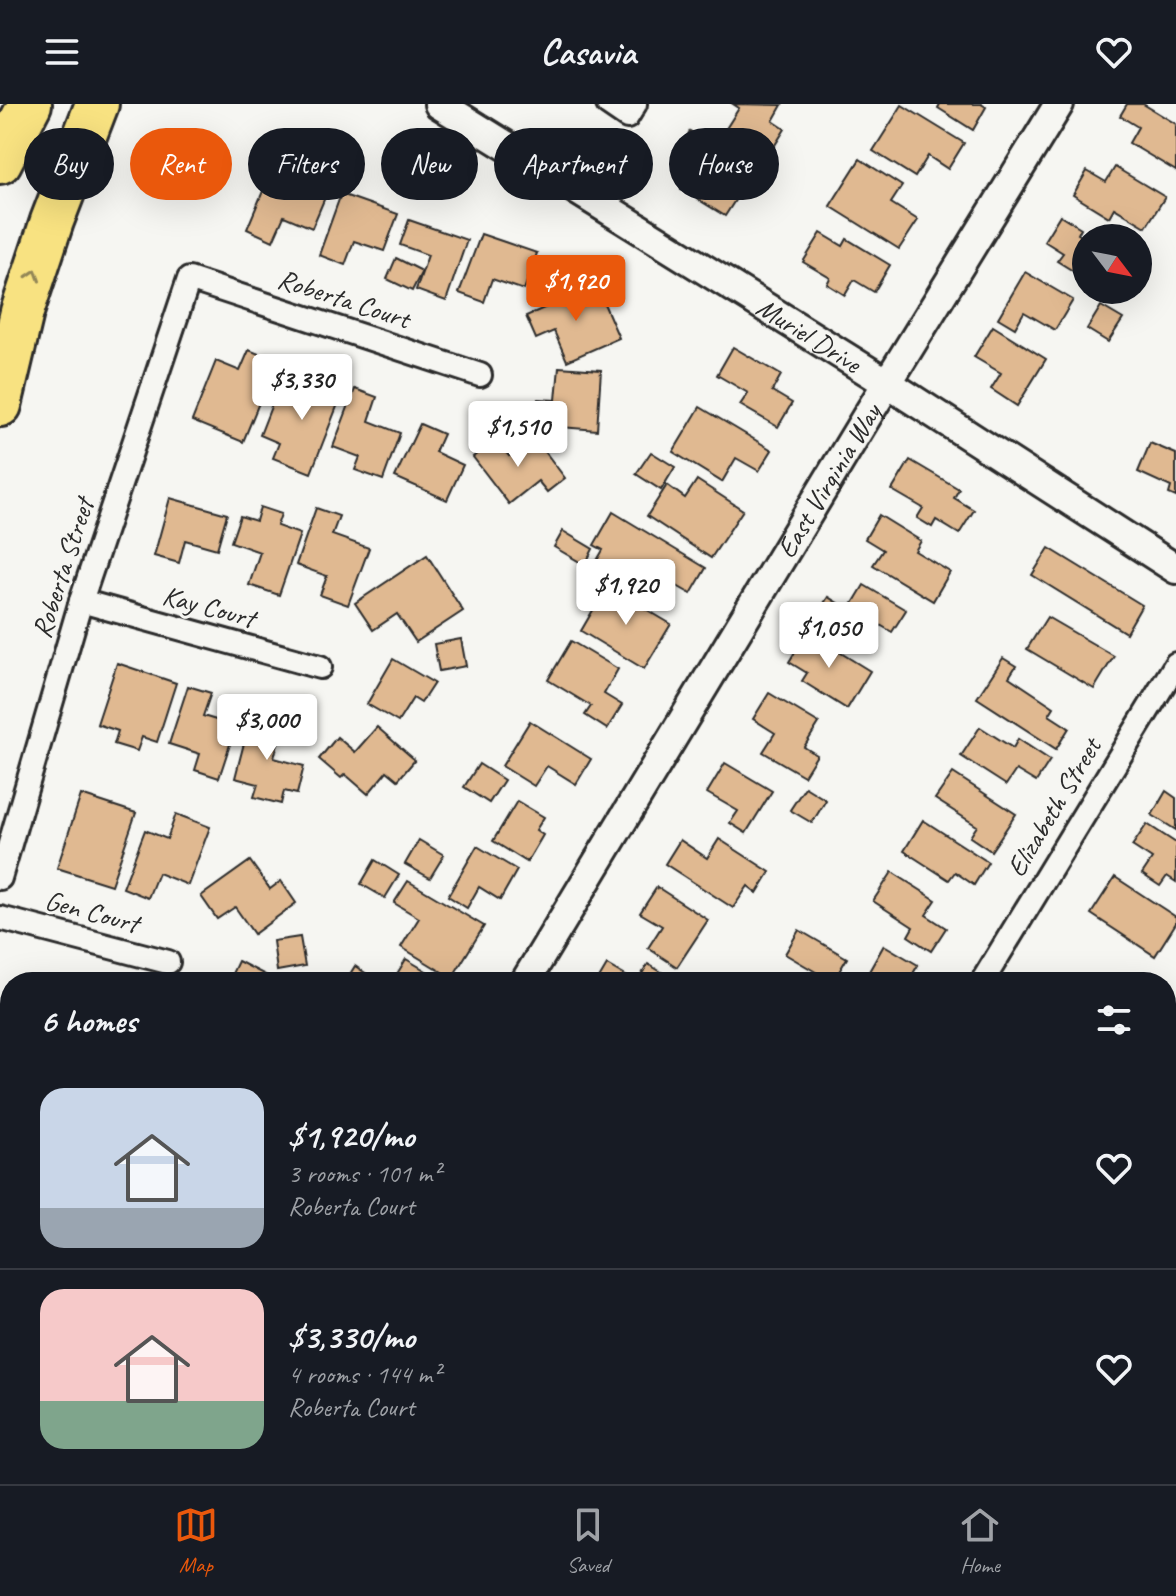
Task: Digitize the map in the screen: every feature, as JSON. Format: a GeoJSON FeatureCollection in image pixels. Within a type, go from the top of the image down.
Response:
{"type":"FeatureCollection","features":[{"type":"Feature","properties":{"kind":"highway"},"geometry":{"type":"LineString","coordinates":[[0,162],[30,104]]}},
{"type":"Feature","properties":{"kind":"highway"},"geometry":{"type":"LineString","coordinates":[[0,405],[22,312],[52,221],[97,104]]}},
{"type":"Feature","properties":{"kind":"street","name":"Muriel Drive"},"geometry":{"type":"LineString","coordinates":[[439,104],[887,383],[1176,569]]}},
{"type":"Feature","properties":{"kind":"street"},"geometry":{"type":"LineString","coordinates":[[608,104],[631,111]]}},
{"type":"Feature","properties":{"kind":"street","name":"East Virginia Way"},"geometry":{"type":"LineString","coordinates":[[531,972],[1059,104]]}},
{"type":"Feature","properties":{"kind":"street","name":"Roberta Court"},"geometry":{"type":"LineString","coordinates":[[189,279],[480,375]]}},
{"type":"Feature","properties":{"kind":"street","name":"Roberta Street"},"geometry":{"type":"LineString","coordinates":[[0,878],[81,601],[189,279]]}},
{"type":"Feature","properties":{"kind":"street","name":"Kay Court"},"geometry":{"type":"LineString","coordinates":[[81,601],[320,667]]}},
{"type":"Feature","properties":{"kind":"street","name":"Elizabeth Street"},"geometry":{"type":"LineString","coordinates":[[988,972],[1176,664]]}},
{"type":"Feature","properties":{"kind":"street","name":"Gen Court"},"geometry":{"type":"LineString","coordinates":[[0,918],[168,962]]}},
{"type":"Feature","properties":{"kind":"building"},"geometry":{"type":"Polygon","coordinates":[[[733,104],[782,105],[773,121],[785,129],[779,139],[779,128],[726,128],[739,108],[733,104]]]}},
{"type":"Feature","properties":{"kind":"building"},"geometry":{"type":"Polygon","coordinates":[[[940,104],[981,104],[986,107],[973,130],[938,108],[940,104]]]}},
{"type":"Feature","properties":{"kind":"building"},"geometry":{"type":"Polygon","coordinates":[[[1127,104],[1143,104],[1176,124],[1176,171],[1129,143],[1138,127],[1120,116],[1127,104]]]}},
{"type":"Feature","properties":{"kind":"building"},"geometry":{"type":"Polygon","coordinates":[[[902,105],[964,143],[948,169],[928,156],[915,177],[873,151],[902,105]]]}},
{"type":"Feature","properties":{"kind":"building"},"geometry":{"type":"Polygon","coordinates":[[[860,159],[902,186],[891,203],[918,220],[899,249],[830,206],[860,159]]]}},
{"type":"Feature","properties":{"kind":"building"},"geometry":{"type":"Polygon","coordinates":[[[1115,167],[1165,197],[1148,224],[1141,224],[1114,208],[1109,217],[1073,195],[1087,171],[1106,182],[1115,167]]]}},
{"type":"Feature","properties":{"kind":"building"},"geometry":{"type":"Polygon","coordinates":[[[259,200],[324,200],[312,228],[284,216],[273,241],[247,229],[259,200]]]}},
{"type":"Feature","properties":{"kind":"building"},"geometry":{"type":"Polygon","coordinates":[[[339,200],[358,200],[398,214],[384,251],[354,241],[345,265],[319,255],[339,200]]]}},
{"type":"Feature","properties":{"kind":"building"},"geometry":{"type":"Polygon","coordinates":[[[699,200],[735,200],[725,216],[699,200]]]}},
{"type":"Feature","properties":{"kind":"building"},"geometry":{"type":"Polygon","coordinates":[[[1060,215],[1075,224],[1072,224],[1072,270],[1057,261],[1063,253],[1044,241],[1060,215]]]}},
{"type":"Feature","properties":{"kind":"building"},"geometry":{"type":"Polygon","coordinates":[[[409,220],[467,240],[446,301],[416,290],[428,255],[400,245],[409,220]]]}},
{"type":"Feature","properties":{"kind":"building"},"geometry":{"type":"Polygon","coordinates":[[[821,233],[843,246],[847,239],[890,265],[874,292],[854,280],[845,295],[827,284],[830,278],[803,262],[821,233]]]}},
{"type":"Feature","properties":{"kind":"building"},"geometry":{"type":"Polygon","coordinates":[[[481,234],[537,253],[524,290],[492,279],[484,302],[459,293],[481,234]]]}},
{"type":"Feature","properties":{"kind":"building"},"geometry":{"type":"Polygon","coordinates":[[[396,258],[422,271],[412,291],[387,279],[396,258]]]}},
{"type":"Feature","properties":{"kind":"building"},"geometry":{"type":"Polygon","coordinates":[[[1025,272],[1072,299],[1055,330],[1024,312],[1015,328],[998,318],[1025,272]]]}},
{"type":"Feature","properties":{"kind":"building"},"geometry":{"type":"Polygon","coordinates":[[[596,285],[619,338],[567,361],[554,331],[536,339],[526,316],[596,285]]]}},
{"type":"Feature","properties":{"kind":"building"},"geometry":{"type":"Polygon","coordinates":[[[1101,306],[1123,319],[1108,342],[1087,329],[1101,306]]]}},
{"type":"Feature","properties":{"kind":"building"},"geometry":{"type":"Polygon","coordinates":[[[993,326],[1046,359],[1017,406],[991,389],[1001,373],[974,357],[993,326]]]}},
{"type":"Feature","properties":{"kind":"building"},"geometry":{"type":"Polygon","coordinates":[[[733,347],[781,375],[772,391],[792,403],[778,427],[740,405],[748,393],[717,375],[733,347]]]}},
{"type":"Feature","properties":{"kind":"building"},"geometry":{"type":"Polygon","coordinates":[[[249,350],[276,361],[243,442],[192,421],[216,361],[240,371],[249,350]]]}},
{"type":"Feature","properties":{"kind":"building"},"geometry":{"type":"Polygon","coordinates":[[[559,367],[601,370],[597,430],[536,425],[538,399],[556,400],[559,367]]]}},
{"type":"Feature","properties":{"kind":"building"},"geometry":{"type":"Polygon","coordinates":[[[314,374],[345,386],[311,473],[273,458],[279,443],[260,435],[279,386],[305,396],[314,374]]]}},
{"type":"Feature","properties":{"kind":"building"},"geometry":{"type":"Polygon","coordinates":[[[355,389],[377,397],[369,421],[400,433],[383,480],[355,470],[360,457],[333,447],[355,389]]]}},
{"type":"Feature","properties":{"kind":"building"},"geometry":{"type":"Polygon","coordinates":[[[700,407],[772,450],[759,471],[736,458],[722,482],[673,452],[700,407]]]}},
{"type":"Feature","properties":{"kind":"building"},"geometry":{"type":"Polygon","coordinates":[[[420,424],[443,434],[435,452],[463,465],[447,500],[395,477],[420,424]]]}},
{"type":"Feature","properties":{"kind":"building"},"geometry":{"type":"Polygon","coordinates":[[[534,437],[565,478],[547,492],[538,481],[509,504],[473,457],[496,439],[509,456],[534,437]]]}},
{"type":"Feature","properties":{"kind":"building"},"geometry":{"type":"Polygon","coordinates":[[[1150,443],[1176,454],[1176,497],[1169,494],[1171,487],[1138,472],[1150,443]]]}},
{"type":"Feature","properties":{"kind":"building"},"geometry":{"type":"Polygon","coordinates":[[[651,452],[675,467],[661,490],[636,474],[651,452]]]}},
{"type":"Feature","properties":{"kind":"building"},"geometry":{"type":"Polygon","coordinates":[[[910,460],[959,489],[954,498],[974,510],[959,534],[936,520],[932,527],[917,518],[923,508],[892,490],[910,460]]]}},
{"type":"Feature","properties":{"kind":"building"},"geometry":{"type":"Polygon","coordinates":[[[697,480],[743,510],[711,558],[647,516],[667,485],[685,498],[697,480]]]}},
{"type":"Feature","properties":{"kind":"building"},"geometry":{"type":"Polygon","coordinates":[[[170,498],[227,514],[217,549],[185,540],[179,563],[154,556],[170,498]]]}},
{"type":"Feature","properties":{"kind":"building"},"geometry":{"type":"Polygon","coordinates":[[[260,507],[281,514],[277,526],[300,534],[279,595],[249,585],[260,552],[231,542],[240,516],[256,521],[260,507]]]}},
{"type":"Feature","properties":{"kind":"building"},"geometry":{"type":"Polygon","coordinates":[[[316,508],[339,516],[332,535],[369,548],[348,605],[320,595],[327,576],[296,565],[316,508]]]}},
{"type":"Feature","properties":{"kind":"building"},"geometry":{"type":"Polygon","coordinates":[[[613,512],[706,568],[691,594],[668,581],[651,609],[628,595],[633,587],[595,564],[603,550],[594,545],[613,512]]]}},
{"type":"Feature","properties":{"kind":"building"},"geometry":{"type":"Polygon","coordinates":[[[879,515],[921,541],[915,551],[950,572],[933,601],[873,565],[883,550],[865,539],[879,515]]]}},
{"type":"Feature","properties":{"kind":"building"},"geometry":{"type":"Polygon","coordinates":[[[563,531],[593,549],[585,565],[554,547],[563,531]]]}},
{"type":"Feature","properties":{"kind":"building"},"geometry":{"type":"Polygon","coordinates":[[[1049,548],[1142,605],[1126,633],[1032,575],[1049,548]]]}},
{"type":"Feature","properties":{"kind":"building"},"geometry":{"type":"Polygon","coordinates":[[[427,555],[463,611],[416,642],[397,614],[373,630],[355,603],[427,555]]]}},
{"type":"Feature","properties":{"kind":"building"},"geometry":{"type":"Polygon","coordinates":[[[864,585],[906,610],[892,632],[880,625],[865,648],[815,618],[828,597],[849,610],[864,585]]]}},
{"type":"Feature","properties":{"kind":"building"},"geometry":{"type":"Polygon","coordinates":[[[607,586],[671,624],[644,669],[581,631],[607,586]]]}},
{"type":"Feature","properties":{"kind":"building"},"geometry":{"type":"Polygon","coordinates":[[[1047,617],[1114,656],[1094,689],[1027,649],[1047,617]]]}},
{"type":"Feature","properties":{"kind":"building"},"geometry":{"type":"Polygon","coordinates":[[[807,632],[870,671],[847,709],[802,681],[807,673],[789,662],[807,632]]]}},
{"type":"Feature","properties":{"kind":"building"},"geometry":{"type":"Polygon","coordinates":[[[461,639],[466,666],[439,671],[434,644],[461,639]]]}},
{"type":"Feature","properties":{"kind":"building"},"geometry":{"type":"Polygon","coordinates":[[[571,641],[618,669],[604,694],[622,705],[607,729],[585,715],[591,706],[548,680],[571,641]]]}},
{"type":"Feature","properties":{"kind":"building"},"geometry":{"type":"Polygon","coordinates":[[[1003,658],[1016,666],[1009,677],[1054,707],[1049,715],[1069,728],[1056,749],[977,698],[1003,658]]]}},
{"type":"Feature","properties":{"kind":"building"},"geometry":{"type":"Polygon","coordinates":[[[393,659],[434,683],[421,703],[413,698],[398,722],[367,704],[393,659]]]}},
{"type":"Feature","properties":{"kind":"building"},"geometry":{"type":"Polygon","coordinates":[[[117,663],[176,683],[157,742],[142,737],[137,751],[114,744],[118,731],[97,724],[117,663]]]}},
{"type":"Feature","properties":{"kind":"building"},"geometry":{"type":"Polygon","coordinates":[[[188,686],[211,693],[203,716],[236,726],[219,778],[195,770],[200,754],[169,744],[188,686]]]}},
{"type":"Feature","properties":{"kind":"building"},"geometry":{"type":"Polygon","coordinates":[[[769,693],[819,723],[804,747],[817,755],[804,776],[763,752],[775,733],[753,719],[769,693]]]}},
{"type":"Feature","properties":{"kind":"building"},"geometry":{"type":"Polygon","coordinates":[[[251,716],[283,724],[274,758],[304,766],[297,794],[284,791],[281,804],[254,797],[258,784],[235,778],[251,716]]]}},
{"type":"Feature","properties":{"kind":"building"},"geometry":{"type":"Polygon","coordinates":[[[530,721],[591,759],[576,784],[547,766],[534,786],[502,766],[530,721]]]}},
{"type":"Feature","properties":{"kind":"building"},"geometry":{"type":"Polygon","coordinates":[[[377,727],[415,760],[398,780],[387,771],[368,794],[345,774],[341,778],[319,759],[337,737],[355,752],[377,727]]]}},
{"type":"Feature","properties":{"kind":"building"},"geometry":{"type":"Polygon","coordinates":[[[980,727],[1013,748],[1018,739],[1050,760],[1036,782],[1016,770],[1006,785],[961,756],[980,727]]]}},
{"type":"Feature","properties":{"kind":"building"},"geometry":{"type":"Polygon","coordinates":[[[725,763],[772,791],[746,833],[730,823],[738,811],[707,793],[725,763]]]}},
{"type":"Feature","properties":{"kind":"building"},"geometry":{"type":"Polygon","coordinates":[[[479,764],[504,780],[489,803],[464,787],[479,764]]]}},
{"type":"Feature","properties":{"kind":"building"},"geometry":{"type":"Polygon","coordinates":[[[953,773],[1016,814],[991,851],[970,837],[977,826],[935,799],[953,773]]]}},
{"type":"Feature","properties":{"kind":"building"},"geometry":{"type":"Polygon","coordinates":[[[805,787],[826,800],[812,823],[790,810],[805,787]]]}},
{"type":"Feature","properties":{"kind":"building"},"geometry":{"type":"Polygon","coordinates":[[[1166,791],[1176,798],[1176,830],[1152,815],[1166,791]]]}},
{"type":"Feature","properties":{"kind":"building"},"geometry":{"type":"Polygon","coordinates":[[[81,795],[136,813],[111,885],[57,868],[81,795]]]}},
{"type":"Feature","properties":{"kind":"building"},"geometry":{"type":"Polygon","coordinates":[[[517,801],[544,817],[536,830],[543,835],[527,862],[493,841],[517,801]]]}},
{"type":"Feature","properties":{"kind":"building"},"geometry":{"type":"Polygon","coordinates":[[[176,814],[210,827],[188,885],[158,873],[148,898],[123,888],[145,830],[167,839],[176,814]]]}},
{"type":"Feature","properties":{"kind":"building"},"geometry":{"type":"Polygon","coordinates":[[[923,820],[988,862],[974,885],[955,872],[949,880],[904,851],[923,820]]]}},
{"type":"Feature","properties":{"kind":"building"},"geometry":{"type":"Polygon","coordinates":[[[1147,824],[1176,843],[1176,882],[1167,876],[1160,886],[1142,874],[1152,859],[1132,846],[1147,824]]]}},
{"type":"Feature","properties":{"kind":"building"},"geometry":{"type":"Polygon","coordinates":[[[719,839],[770,872],[757,893],[748,886],[733,908],[665,864],[680,840],[707,858],[719,839]]]}},
{"type":"Feature","properties":{"kind":"building"},"geometry":{"type":"Polygon","coordinates":[[[419,840],[444,855],[430,878],[405,864],[419,840]]]}},
{"type":"Feature","properties":{"kind":"building"},"geometry":{"type":"Polygon","coordinates":[[[477,846],[517,870],[500,900],[479,887],[467,908],[448,896],[477,846]]]}},
{"type":"Feature","properties":{"kind":"building"},"geometry":{"type":"Polygon","coordinates":[[[375,860],[399,875],[385,898],[361,884],[375,860]]]}},
{"type":"Feature","properties":{"kind":"building"},"geometry":{"type":"Polygon","coordinates":[[[250,861],[270,889],[281,881],[296,903],[254,934],[235,907],[217,919],[201,896],[250,861]]]}},
{"type":"Feature","properties":{"kind":"building"},"geometry":{"type":"Polygon","coordinates":[[[892,872],[936,900],[926,915],[946,928],[931,951],[908,936],[913,927],[873,901],[892,872]]]}},
{"type":"Feature","properties":{"kind":"building"},"geometry":{"type":"Polygon","coordinates":[[[1115,877],[1176,917],[1176,923],[1155,956],[1091,914],[1115,877]]]}},
{"type":"Feature","properties":{"kind":"building"},"geometry":{"type":"Polygon","coordinates":[[[408,881],[484,926],[456,972],[442,972],[401,947],[419,918],[394,903],[408,881]]]}},
{"type":"Feature","properties":{"kind":"building"},"geometry":{"type":"Polygon","coordinates":[[[657,887],[708,920],[677,967],[648,948],[662,926],[640,913],[657,887]]]}},
{"type":"Feature","properties":{"kind":"building"},"geometry":{"type":"Polygon","coordinates":[[[799,930],[847,958],[839,972],[816,972],[785,954],[799,930]]]}},
{"type":"Feature","properties":{"kind":"building"},"geometry":{"type":"Polygon","coordinates":[[[300,937],[305,966],[277,971],[273,941],[300,937]]]}},
{"type":"Feature","properties":{"kind":"building"},"geometry":{"type":"Polygon","coordinates":[[[884,945],[918,965],[914,972],[869,972],[884,945]]]}},
{"type":"Feature","properties":{"kind":"building"},"geometry":{"type":"Polygon","coordinates":[[[406,959],[428,972],[398,972],[406,959]]]}},
{"type":"Feature","properties":{"kind":"building"},"geometry":{"type":"Polygon","coordinates":[[[238,961],[259,972],[233,972],[238,961]]]}},
{"type":"Feature","properties":{"kind":"building"},"geometry":{"type":"Polygon","coordinates":[[[648,964],[661,972],[643,972],[648,964]]]}},
{"type":"Feature","properties":{"kind":"building"},"geometry":{"type":"Polygon","coordinates":[[[607,965],[619,972],[603,972],[607,965]]]}}]}
